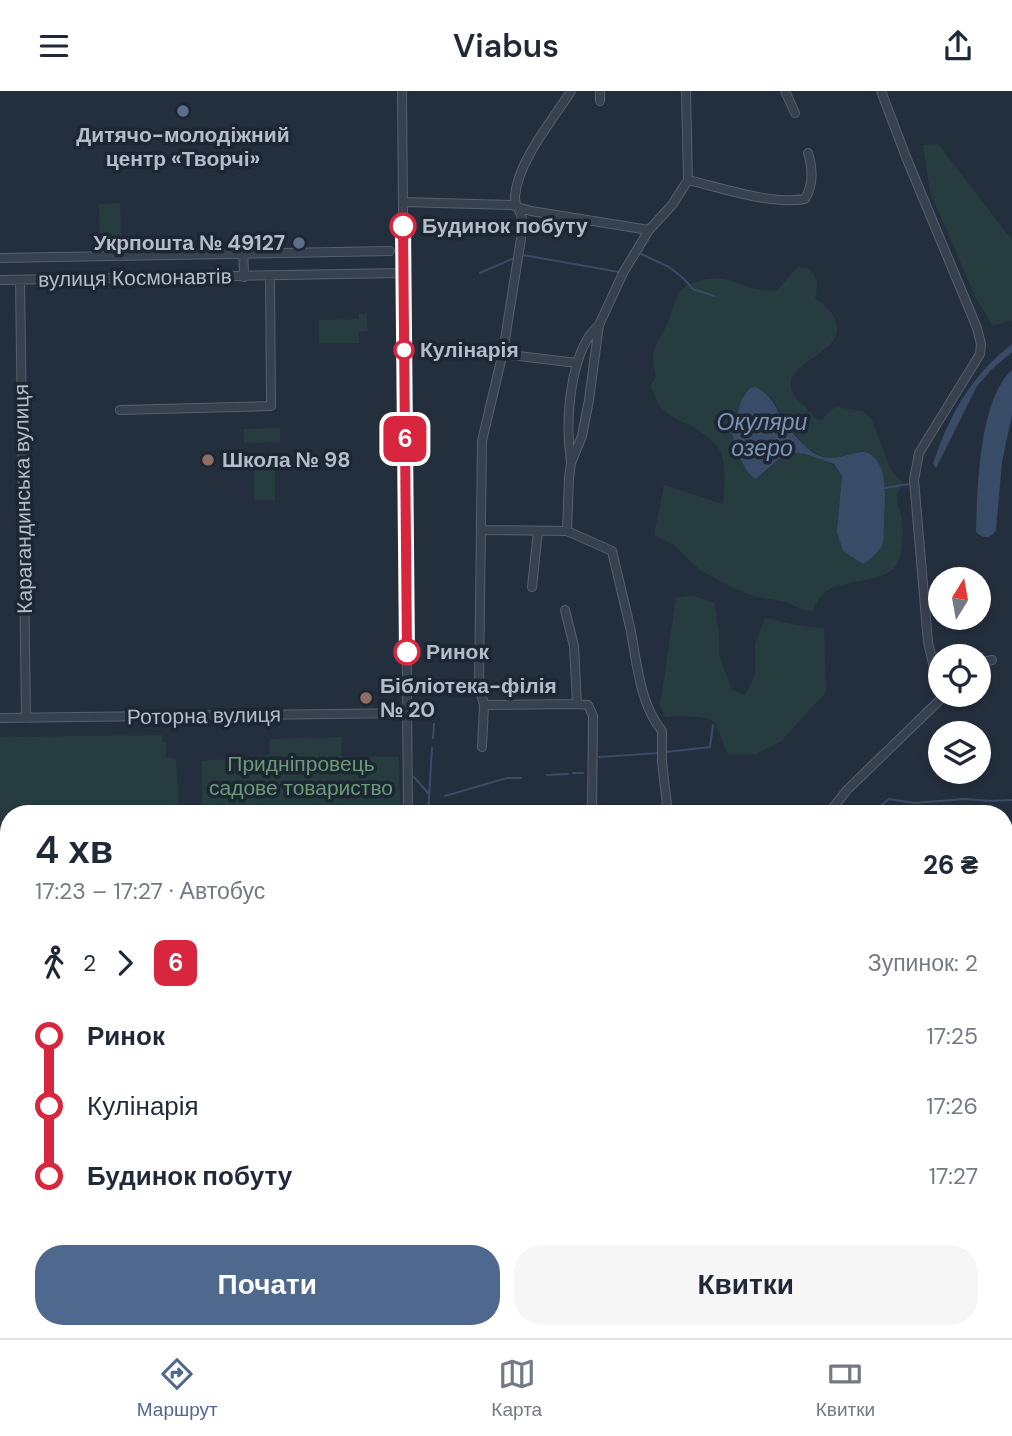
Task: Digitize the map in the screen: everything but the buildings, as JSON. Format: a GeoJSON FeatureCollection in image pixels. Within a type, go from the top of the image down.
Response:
{"type":"FeatureCollection","features":[{"type":"Feature","properties":{"kind":"street"},"geometry":{"type":"LineString","coordinates":[[402,91],[408,805]]}},
{"type":"Feature","properties":{"kind":"street"},"geometry":{"type":"LineString","coordinates":[[482,747],[484,705],[479,685],[482,441],[502,354],[523,226],[523,215],[515,200],[517,178],[571,91]]}},
{"type":"Feature","properties":{"kind":"street"},"geometry":{"type":"LineString","coordinates":[[600,91],[600,101]]}},
{"type":"Feature","properties":{"kind":"street"},"geometry":{"type":"LineString","coordinates":[[571,463],[582,436],[590,400],[599,325],[623,272],[649,230],[672,205],[688,180],[686,91]]}},
{"type":"Feature","properties":{"kind":"street"},"geometry":{"type":"LineString","coordinates":[[785,91],[794,113]]}},
{"type":"Feature","properties":{"kind":"street"},"geometry":{"type":"LineString","coordinates":[[881,91],[977,328],[981,344],[980,354],[919,453],[914,480],[928,644]]}},
{"type":"Feature","properties":{"kind":"street"},"geometry":{"type":"LineString","coordinates":[[688,180],[777,200],[805,199],[813,177],[808,153]]}},
{"type":"Feature","properties":{"kind":"street"},"geometry":{"type":"LineString","coordinates":[[403,202],[517,206],[531,211],[649,230]]}},
{"type":"Feature","properties":{"kind":"street"},"geometry":{"type":"LineString","coordinates":[[243,250],[244,277]]}},
{"type":"Feature","properties":{"kind":"street","name":"вулиця Космонавтів"},"geometry":{"type":"LineString","coordinates":[[0,258],[243,250],[390,251]]}},
{"type":"Feature","properties":{"kind":"street","name":"вулиця Космонавтів"},"geometry":{"type":"LineString","coordinates":[[0,280],[404,273]]}},
{"type":"Feature","properties":{"kind":"street"},"geometry":{"type":"LineString","coordinates":[[120,410],[271,406],[270,276]]}},
{"type":"Feature","properties":{"kind":"street","name":"Карагандинська вулиця"},"geometry":{"type":"LineString","coordinates":[[20,280],[26,718]]}},
{"type":"Feature","properties":{"kind":"street"},"geometry":{"type":"LineString","coordinates":[[567,531],[571,463],[568,430],[577,363],[590,334],[599,325]]}},
{"type":"Feature","properties":{"kind":"street"},"geometry":{"type":"LineString","coordinates":[[502,354],[577,363]]}},
{"type":"Feature","properties":{"kind":"street"},"geometry":{"type":"LineString","coordinates":[[481,530],[567,531],[612,551],[638,672],[654,722],[662,731],[667,805]]}},
{"type":"Feature","properties":{"kind":"street"},"geometry":{"type":"LineString","coordinates":[[532,586],[538,531]]}},
{"type":"Feature","properties":{"kind":"street"},"geometry":{"type":"LineString","coordinates":[[565,610],[574,646],[577,704]]}},
{"type":"Feature","properties":{"kind":"street"},"geometry":{"type":"LineString","coordinates":[[484,705],[588,705],[593,716],[592,805]]}},
{"type":"Feature","properties":{"kind":"street"},"geometry":{"type":"LineString","coordinates":[[835,805],[930,707]]}},
{"type":"Feature","properties":{"kind":"street","name":"Роторна вулиця"},"geometry":{"type":"LineString","coordinates":[[0,718],[408,713]]}},
{"type":"Feature","properties":{"kind":"green space"},"geometry":{"type":"Polygon","coordinates":[[[938,144],[1012,240],[1012,320],[993,326],[975,296],[930,192],[923,145],[938,144]]]}},
{"type":"Feature","properties":{"kind":"green space"},"geometry":{"type":"Polygon","coordinates":[[[120,203],[121,240],[100,240],[99,204],[120,203]]]}},
{"type":"Feature","properties":{"kind":"green space"},"geometry":{"type":"Polygon","coordinates":[[[798,267],[809,268],[816,282],[815,298],[831,312],[837,327],[834,340],[799,368],[792,378],[792,390],[818,420],[837,407],[863,411],[872,419],[890,469],[902,482],[897,497],[903,529],[898,562],[893,569],[875,578],[833,588],[822,595],[812,611],[733,588],[700,570],[673,544],[654,535],[664,485],[723,504],[724,468],[719,449],[699,430],[666,412],[650,386],[656,377],[653,359],[655,348],[678,295],[688,285],[710,278],[730,280],[766,291],[777,290],[798,267]],[[749,389],[741,400],[738,412],[731,416],[732,432],[741,460],[751,475],[756,479],[781,459],[795,453],[833,464],[849,498],[884,538],[885,489],[879,467],[860,451],[846,458],[831,458],[809,449],[791,430],[771,397],[749,389]]]}},
{"type":"Feature","properties":{"kind":"green space"},"geometry":{"type":"Polygon","coordinates":[[[359,314],[367,314],[368,331],[359,332],[359,343],[319,343],[319,320],[359,319],[359,314]]]}},
{"type":"Feature","properties":{"kind":"green space"},"geometry":{"type":"Polygon","coordinates":[[[280,428],[280,442],[244,443],[244,429],[280,428]]]}},
{"type":"Feature","properties":{"kind":"green space"},"geometry":{"type":"Polygon","coordinates":[[[254,459],[275,459],[275,500],[254,500],[254,459]]]}},
{"type":"Feature","properties":{"kind":"green space"},"geometry":{"type":"Polygon","coordinates":[[[692,596],[714,602],[719,656],[732,690],[745,695],[755,676],[755,644],[765,618],[824,628],[826,692],[780,742],[756,754],[728,754],[712,720],[665,717],[660,706],[676,597],[692,596]]]}},
{"type":"Feature","properties":{"kind":"green space","name":"Придніпровець садове товариство"},"geometry":{"type":"Polygon","coordinates":[[[162,735],[163,742],[166,742],[166,757],[176,759],[179,805],[0,805],[0,737],[162,735]]]}},
{"type":"Feature","properties":{"kind":"green space","name":"Придніпровець садове товариство"},"geometry":{"type":"Polygon","coordinates":[[[342,737],[341,756],[399,757],[400,805],[202,805],[202,761],[269,755],[270,739],[342,737]]]}},
{"type":"Feature","properties":{"kind":"water"},"geometry":{"type":"Polygon","coordinates":[[[1012,344],[1012,352],[977,386],[936,468],[933,464],[939,446],[963,398],[985,369],[1012,344]]]}},
{"type":"Feature","properties":{"kind":"water"},"geometry":{"type":"Polygon","coordinates":[[[1012,370],[1012,415],[1002,462],[996,530],[992,535],[984,537],[976,532],[982,446],[993,402],[1001,384],[1012,370]]]}},
{"type":"Feature","properties":{"kind":"water","name":"Окуляри озеро"},"geometry":{"type":"Polygon","coordinates":[[[755,387],[768,396],[788,428],[811,451],[828,458],[868,453],[880,466],[885,485],[883,540],[874,556],[863,564],[843,551],[837,532],[842,476],[834,464],[805,454],[793,453],[779,459],[756,479],[746,469],[738,452],[729,419],[738,412],[741,400],[749,389],[755,387]]]}},
{"type":"Feature","properties":{"kind":"waterway"},"geometry":{"type":"LineString","coordinates":[[639,253],[669,267],[693,289],[714,296]]}},
{"type":"Feature","properties":{"kind":"waterway"},"geometry":{"type":"LineString","coordinates":[[523,255],[619,272]]}},
{"type":"Feature","properties":{"kind":"waterway"},"geometry":{"type":"LineString","coordinates":[[480,273],[514,258]]}},
{"type":"Feature","properties":{"kind":"waterway"},"geometry":{"type":"LineString","coordinates":[[885,488],[909,484]]}},
{"type":"Feature","properties":{"kind":"waterway"},"geometry":{"type":"LineString","coordinates":[[433,738],[434,724]]}},
{"type":"Feature","properties":{"kind":"waterway"},"geometry":{"type":"LineString","coordinates":[[666,752],[710,747],[713,725]]}},
{"type":"Feature","properties":{"kind":"waterway"},"geometry":{"type":"LineString","coordinates":[[429,805],[432,748]]}},
{"type":"Feature","properties":{"kind":"waterway"},"geometry":{"type":"LineString","coordinates":[[599,757],[660,753]]}},
{"type":"Feature","properties":{"kind":"waterway"},"geometry":{"type":"LineString","coordinates":[[573,773],[583,773]]}},
{"type":"Feature","properties":{"kind":"waterway"},"geometry":{"type":"LineString","coordinates":[[547,775],[568,774]]}},
{"type":"Feature","properties":{"kind":"waterway"},"geometry":{"type":"LineString","coordinates":[[414,777],[428,793]]}},
{"type":"Feature","properties":{"kind":"waterway"},"geometry":{"type":"LineString","coordinates":[[445,796],[507,778],[521,778]]}},
{"type":"Feature","properties":{"kind":"waterway"},"geometry":{"type":"LineString","coordinates":[[881,805],[889,799],[914,803],[965,799],[1012,800]]}},
{"type":"Feature","properties":{"kind":"tunnel"},"geometry":{"type":"LineString","coordinates":[[243,234],[243,246]]}},
{"type":"Feature","properties":{"kind":"bus line","name":"6"},"geometry":{"type":"LineString","coordinates":[[403,226],[407,652]]}},
{"type":"Feature","properties":{"kind":"place","name":"Дитячо-молодіжний центр «Творчі»"},"geometry":{"type":"Point","coordinates":[183,111]}},
{"type":"Feature","properties":{"kind":"place","name":"Будинок побуту"},"geometry":{"type":"Point","coordinates":[403,226]}},
{"type":"Feature","properties":{"kind":"place","name":"Укрпошта № 49127"},"geometry":{"type":"Point","coordinates":[299,243]}},
{"type":"Feature","properties":{"kind":"place","name":"Кулінарія"},"geometry":{"type":"Point","coordinates":[404,350]}},
{"type":"Feature","properties":{"kind":"place","name":"Школа № 98"},"geometry":{"type":"Point","coordinates":[208,460]}},
{"type":"Feature","properties":{"kind":"place","name":"Ринок"},"geometry":{"type":"Point","coordinates":[407,652]}},
{"type":"Feature","properties":{"kind":"place","name":"Бібліотека-філія № 20"},"geometry":{"type":"Point","coordinates":[366,698]}}]}
